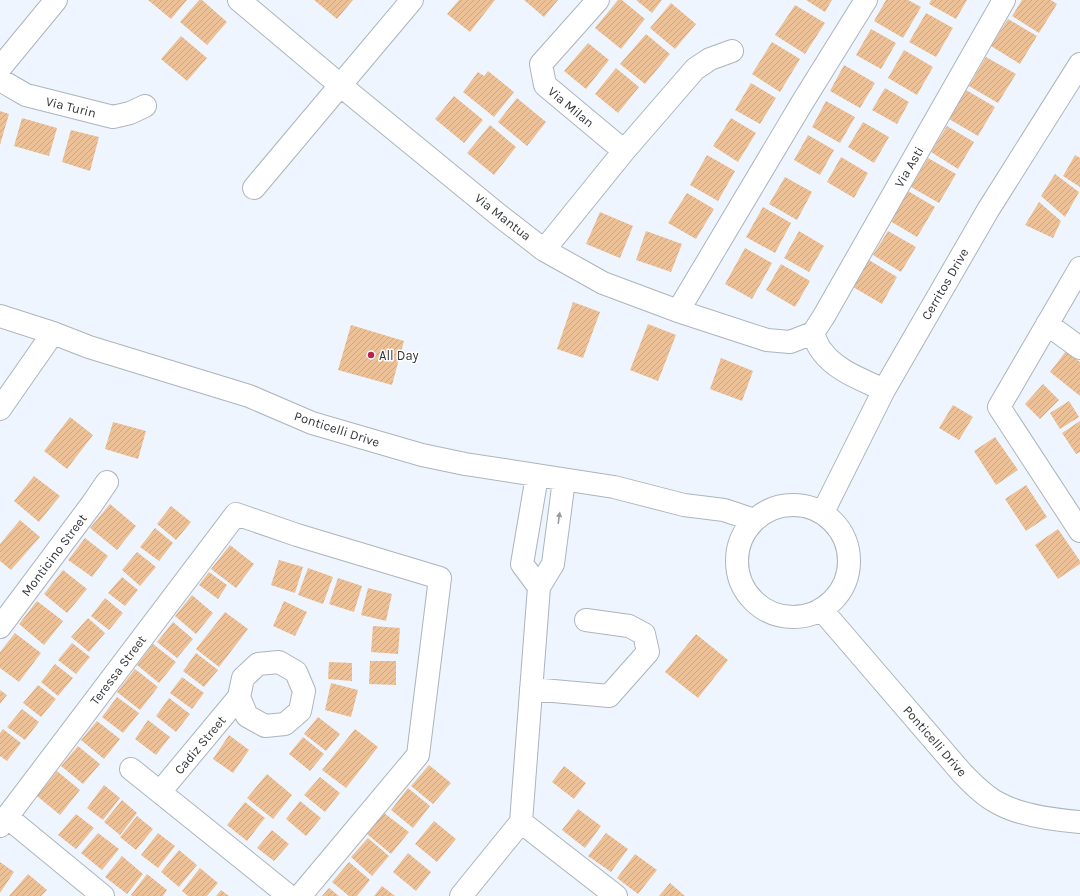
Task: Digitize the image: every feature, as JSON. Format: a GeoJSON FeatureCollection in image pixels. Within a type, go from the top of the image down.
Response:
{"type":"FeatureCollection","features":[{"type":"Feature","properties":{"kind":"street"},"geometry":{"type":"LineString","coordinates":[[0,68],[56,0]]}},
{"type":"Feature","properties":{"kind":"street","name":"Via Mantua"},"geometry":{"type":"LineString","coordinates":[[239,0],[340,85],[500,216],[544,250],[603,283],[678,311],[767,340],[790,342],[813,333]]}},
{"type":"Feature","properties":{"kind":"street"},"geometry":{"type":"LineString","coordinates":[[254,188],[412,0]]}},
{"type":"Feature","properties":{"kind":"street","name":"Via Milan"},"geometry":{"type":"LineString","coordinates":[[598,0],[541,64],[546,85],[624,151]]}},
{"type":"Feature","properties":{"kind":"street"},"geometry":{"type":"LineString","coordinates":[[678,311],[802,103],[866,0]]}},
{"type":"Feature","properties":{"kind":"street","name":"Via Asti"},"geometry":{"type":"LineString","coordinates":[[813,333],[1004,0]]}},
{"type":"Feature","properties":{"kind":"street"},"geometry":{"type":"LineString","coordinates":[[544,250],[624,151],[694,69],[710,59],[732,51]]}},
{"type":"Feature","properties":{"kind":"street","name":"Cerritos Drive"},"geometry":{"type":"LineString","coordinates":[[823,512],[884,390],[988,210],[1080,64]]}},
{"type":"Feature","properties":{"kind":"street","name":"Via Turin"},"geometry":{"type":"LineString","coordinates":[[0,80],[26,96],[113,117],[130,113],[145,106]]}},
{"type":"Feature","properties":{"kind":"street"},"geometry":{"type":"LineString","coordinates":[[1080,268],[999,407],[1080,531]]}},
{"type":"Feature","properties":{"kind":"street","name":"Ponticelli Drive"},"geometry":{"type":"LineString","coordinates":[[0,316],[89,347],[249,396],[312,423],[372,441],[443,459],[537,476],[614,487],[684,505],[724,510],[749,528]]}},
{"type":"Feature","properties":{"kind":"street"},"geometry":{"type":"LineString","coordinates":[[1047,324],[1080,348]]}},
{"type":"Feature","properties":{"kind":"street"},"geometry":{"type":"LineString","coordinates":[[813,333],[820,349],[833,364],[884,390]]}},
{"type":"Feature","properties":{"kind":"street"},"geometry":{"type":"LineString","coordinates":[[0,409],[53,334]]}},
{"type":"Feature","properties":{"kind":"street"},"geometry":{"type":"LineString","coordinates":[[537,476],[522,564],[539,587]]}},
{"type":"Feature","properties":{"kind":"street"},"geometry":{"type":"LineString","coordinates":[[461,896],[521,822],[539,587],[553,564],[564,480]]}},
{"type":"Feature","properties":{"kind":"street","name":"Monticino Street"},"geometry":{"type":"LineString","coordinates":[[0,627],[107,482]]}},
{"type":"Feature","properties":{"kind":"street"},"geometry":{"type":"LineString","coordinates":[[785,505],[802,505],[823,512],[833,521],[843,534],[848,550],[849,568],[844,584],[834,598],[821,609],[804,616],[786,617],[769,612],[754,601],[743,587],[737,570],[738,552],[749,528],[768,510],[785,505]]}},
{"type":"Feature","properties":{"kind":"street","name":"Teressa Street"},"geometry":{"type":"LineString","coordinates":[[3,821],[236,514],[297,535],[440,578],[418,755],[300,896]]}},
{"type":"Feature","properties":{"kind":"street","name":"Ponticelli Drive"},"geometry":{"type":"LineString","coordinates":[[821,609],[957,768],[980,791],[999,804],[1020,812],[1054,820],[1080,822]]}},
{"type":"Feature","properties":{"kind":"street"},"geometry":{"type":"LineString","coordinates":[[531,689],[609,696],[648,652],[644,634],[629,626],[586,620]]}},
{"type":"Feature","properties":{"kind":"street","name":"Cadiz Street"},"geometry":{"type":"LineString","coordinates":[[160,792],[239,698]]}},
{"type":"Feature","properties":{"kind":"street"},"geometry":{"type":"LineString","coordinates":[[131,769],[289,896]]}},
{"type":"Feature","properties":{"kind":"street"},"geometry":{"type":"LineString","coordinates":[[3,821],[103,896]]}},
{"type":"Feature","properties":{"kind":"street"},"geometry":{"type":"LineString","coordinates":[[521,822],[616,896]]}},
{"type":"Feature","properties":{"kind":"building"},"geometry":{"type":"Polygon","coordinates":[[[148,0],[187,0],[171,19],[148,0]]]}},
{"type":"Feature","properties":{"kind":"building"},"geometry":{"type":"Polygon","coordinates":[[[199,0],[202,0],[227,22],[207,45],[180,22],[199,0]]]}},
{"type":"Feature","properties":{"kind":"building"},"geometry":{"type":"Polygon","coordinates":[[[314,0],[353,0],[337,19],[314,0]]]}},
{"type":"Feature","properties":{"kind":"building"},"geometry":{"type":"Polygon","coordinates":[[[459,0],[495,0],[470,32],[447,14],[459,0]]]}},
{"type":"Feature","properties":{"kind":"building"},"geometry":{"type":"Polygon","coordinates":[[[524,0],[558,0],[544,17],[524,0]]]}},
{"type":"Feature","properties":{"kind":"building"},"geometry":{"type":"Polygon","coordinates":[[[618,0],[622,0],[645,19],[621,49],[595,28],[618,0]]]}},
{"type":"Feature","properties":{"kind":"building"},"geometry":{"type":"Polygon","coordinates":[[[636,0],[662,0],[652,13],[636,0]]]}},
{"type":"Feature","properties":{"kind":"building"},"geometry":{"type":"Polygon","coordinates":[[[806,0],[832,0],[825,12],[806,0]]]}},
{"type":"Feature","properties":{"kind":"building"},"geometry":{"type":"Polygon","coordinates":[[[886,0],[908,0],[921,7],[903,38],[874,21],[886,0]]]}},
{"type":"Feature","properties":{"kind":"building"},"geometry":{"type":"Polygon","coordinates":[[[931,0],[967,0],[956,19],[929,4],[931,0]]]}},
{"type":"Feature","properties":{"kind":"building"},"geometry":{"type":"Polygon","coordinates":[[[1022,0],[1051,0],[1057,4],[1039,33],[1012,16],[1022,0]]]}},
{"type":"Feature","properties":{"kind":"building"},"geometry":{"type":"Polygon","coordinates":[[[671,3],[696,24],[675,49],[650,28],[671,3]]]}},
{"type":"Feature","properties":{"kind":"building"},"geometry":{"type":"Polygon","coordinates":[[[795,5],[825,23],[805,54],[775,35],[795,5]]]}},
{"type":"Feature","properties":{"kind":"building"},"geometry":{"type":"Polygon","coordinates":[[[926,13],[953,28],[936,57],[909,42],[926,13]]]}},
{"type":"Feature","properties":{"kind":"building"},"geometry":{"type":"Polygon","coordinates":[[[1008,19],[1037,36],[1020,64],[991,46],[1008,19]]]}},
{"type":"Feature","properties":{"kind":"building"},"geometry":{"type":"Polygon","coordinates":[[[871,29],[896,43],[881,69],[856,55],[871,29]]]}},
{"type":"Feature","properties":{"kind":"building"},"geometry":{"type":"Polygon","coordinates":[[[646,34],[670,54],[645,84],[620,64],[646,34]]]}},
{"type":"Feature","properties":{"kind":"building"},"geometry":{"type":"Polygon","coordinates":[[[181,36],[207,58],[187,81],[161,59],[181,36]]]}},
{"type":"Feature","properties":{"kind":"building"},"geometry":{"type":"Polygon","coordinates":[[[772,42],[800,59],[780,92],[752,74],[772,42]]]}},
{"type":"Feature","properties":{"kind":"building"},"geometry":{"type":"Polygon","coordinates":[[[588,43],[609,60],[586,89],[564,71],[588,43]]]}},
{"type":"Feature","properties":{"kind":"building"},"geometry":{"type":"Polygon","coordinates":[[[904,50],[933,67],[917,95],[888,78],[904,50]]]}},
{"type":"Feature","properties":{"kind":"building"},"geometry":{"type":"Polygon","coordinates":[[[986,57],[1016,74],[998,103],[969,86],[986,57]]]}},
{"type":"Feature","properties":{"kind":"building"},"geometry":{"type":"Polygon","coordinates":[[[844,65],[875,83],[860,108],[830,91],[844,65]]]}},
{"type":"Feature","properties":{"kind":"building"},"geometry":{"type":"Polygon","coordinates":[[[616,68],[639,87],[618,113],[595,94],[616,68]]]}},
{"type":"Feature","properties":{"kind":"building"},"geometry":{"type":"Polygon","coordinates":[[[488,71],[514,92],[494,117],[463,92],[478,72],[484,76],[488,71]]]}},
{"type":"Feature","properties":{"kind":"building"},"geometry":{"type":"Polygon","coordinates":[[[751,83],[776,98],[760,124],[735,110],[751,83]]]}},
{"type":"Feature","properties":{"kind":"building"},"geometry":{"type":"Polygon","coordinates":[[[885,88],[909,102],[897,124],[872,110],[885,88]]]}},
{"type":"Feature","properties":{"kind":"building"},"geometry":{"type":"Polygon","coordinates":[[[966,90],[995,107],[978,136],[949,119],[966,90]]]}},
{"type":"Feature","properties":{"kind":"building"},"geometry":{"type":"Polygon","coordinates":[[[454,96],[483,120],[464,143],[435,119],[454,96]]]}},
{"type":"Feature","properties":{"kind":"building"},"geometry":{"type":"Polygon","coordinates":[[[517,98],[546,122],[527,146],[498,122],[517,98]]]}},
{"type":"Feature","properties":{"kind":"building"},"geometry":{"type":"Polygon","coordinates":[[[826,101],[855,117],[840,143],[812,127],[826,101]]]}},
{"type":"Feature","properties":{"kind":"building"},"geometry":{"type":"Polygon","coordinates":[[[0,111],[9,114],[0,145],[0,111]]]}},
{"type":"Feature","properties":{"kind":"building"},"geometry":{"type":"Polygon","coordinates":[[[22,118],[57,128],[49,156],[14,146],[22,118]]]}},
{"type":"Feature","properties":{"kind":"building"},"geometry":{"type":"Polygon","coordinates":[[[731,118],[756,133],[738,162],[713,146],[731,118]]]}},
{"type":"Feature","properties":{"kind":"building"},"geometry":{"type":"Polygon","coordinates":[[[863,122],[889,137],[874,163],[848,147],[863,122]]]}},
{"type":"Feature","properties":{"kind":"building"},"geometry":{"type":"Polygon","coordinates":[[[490,125],[516,147],[494,175],[467,153],[490,125]]]}},
{"type":"Feature","properties":{"kind":"building"},"geometry":{"type":"Polygon","coordinates":[[[947,126],[974,142],[958,169],[931,152],[947,126]]]}},
{"type":"Feature","properties":{"kind":"building"},"geometry":{"type":"Polygon","coordinates":[[[71,130],[99,137],[90,171],[62,162],[71,130]]]}},
{"type":"Feature","properties":{"kind":"building"},"geometry":{"type":"Polygon","coordinates":[[[808,135],[834,150],[820,175],[794,160],[808,135]]]}},
{"type":"Feature","properties":{"kind":"building"},"geometry":{"type":"Polygon","coordinates":[[[707,155],[735,171],[718,201],[690,185],[707,155]]]}},
{"type":"Feature","properties":{"kind":"building"},"geometry":{"type":"Polygon","coordinates":[[[1075,155],[1080,158],[1080,187],[1063,176],[1075,155]]]}},
{"type":"Feature","properties":{"kind":"building"},"geometry":{"type":"Polygon","coordinates":[[[841,157],[868,173],[854,198],[827,182],[841,157]]]}},
{"type":"Feature","properties":{"kind":"building"},"geometry":{"type":"Polygon","coordinates":[[[928,158],[956,174],[939,203],[911,187],[928,158]]]}},
{"type":"Feature","properties":{"kind":"building"},"geometry":{"type":"Polygon","coordinates":[[[1055,174],[1079,192],[1065,217],[1041,196],[1055,174]]]}},
{"type":"Feature","properties":{"kind":"building"},"geometry":{"type":"Polygon","coordinates":[[[785,177],[812,192],[797,220],[769,204],[785,177]]]}},
{"type":"Feature","properties":{"kind":"building"},"geometry":{"type":"Polygon","coordinates":[[[908,191],[935,207],[917,237],[890,221],[908,191]]]}},
{"type":"Feature","properties":{"kind":"building"},"geometry":{"type":"Polygon","coordinates":[[[687,193],[714,209],[696,239],[668,223],[687,193]]]}},
{"type":"Feature","properties":{"kind":"building"},"geometry":{"type":"Polygon","coordinates":[[[1039,202],[1061,221],[1053,238],[1025,225],[1039,202]]]}},
{"type":"Feature","properties":{"kind":"building"},"geometry":{"type":"Polygon","coordinates":[[[763,207],[791,223],[775,253],[746,237],[763,207]]]}},
{"type":"Feature","properties":{"kind":"building"},"geometry":{"type":"Polygon","coordinates":[[[600,212],[633,226],[620,258],[586,244],[600,212]]]}},
{"type":"Feature","properties":{"kind":"building"},"geometry":{"type":"Polygon","coordinates":[[[646,231],[682,244],[671,272],[636,260],[646,231]]]}},
{"type":"Feature","properties":{"kind":"building"},"geometry":{"type":"Polygon","coordinates":[[[799,231],[824,246],[809,272],[784,258],[799,231]]]}},
{"type":"Feature","properties":{"kind":"building"},"geometry":{"type":"Polygon","coordinates":[[[888,231],[916,247],[901,272],[873,255],[888,231]]]}},
{"type":"Feature","properties":{"kind":"building"},"geometry":{"type":"Polygon","coordinates":[[[745,248],[772,263],[752,299],[725,284],[745,248]]]}},
{"type":"Feature","properties":{"kind":"building"},"geometry":{"type":"Polygon","coordinates":[[[869,260],[897,277],[882,304],[853,287],[869,260]]]}},
{"type":"Feature","properties":{"kind":"building"},"geometry":{"type":"Polygon","coordinates":[[[781,264],[810,281],[795,307],[766,290],[781,264]]]}},
{"type":"Feature","properties":{"kind":"building"},"geometry":{"type":"Polygon","coordinates":[[[573,302],[600,312],[583,358],[557,349],[573,302]]]}},
{"type":"Feature","properties":{"kind":"building"},"geometry":{"type":"Polygon","coordinates":[[[648,324],[676,335],[658,381],[630,370],[648,324]]]}},
{"type":"Feature","properties":{"kind":"building","name":"All Day"},"geometry":{"type":"Polygon","coordinates":[[[351,325],[404,341],[392,385],[338,370],[351,325]]]}},
{"type":"Feature","properties":{"kind":"building"},"geometry":{"type":"Polygon","coordinates":[[[1066,351],[1080,362],[1080,396],[1050,372],[1066,351]]]}},
{"type":"Feature","properties":{"kind":"building"},"geometry":{"type":"Polygon","coordinates":[[[721,358],[753,371],[742,401],[710,389],[721,358]]]}},
{"type":"Feature","properties":{"kind":"building"},"geometry":{"type":"Polygon","coordinates":[[[1043,384],[1059,400],[1040,419],[1025,404],[1043,384]]]}},
{"type":"Feature","properties":{"kind":"building"},"geometry":{"type":"Polygon","coordinates":[[[1069,401],[1079,417],[1060,429],[1050,413],[1069,401]]]}},
{"type":"Feature","properties":{"kind":"building"},"geometry":{"type":"Polygon","coordinates":[[[953,405],[973,417],[959,440],[939,428],[953,405]]]}},
{"type":"Feature","properties":{"kind":"building"},"geometry":{"type":"Polygon","coordinates":[[[70,417],[93,435],[67,469],[44,451],[70,417]]]}},
{"type":"Feature","properties":{"kind":"building"},"geometry":{"type":"Polygon","coordinates":[[[1080,421],[1080,452],[1076,454],[1062,433],[1080,421]]]}},
{"type":"Feature","properties":{"kind":"building"},"geometry":{"type":"Polygon","coordinates":[[[113,422],[146,431],[138,459],[105,449],[113,422]]]}},
{"type":"Feature","properties":{"kind":"building"},"geometry":{"type":"Polygon","coordinates":[[[995,437],[1018,470],[996,485],[974,451],[995,437]]]}},
{"type":"Feature","properties":{"kind":"building"},"geometry":{"type":"Polygon","coordinates":[[[34,476],[60,496],[39,522],[14,501],[34,476]]]}},
{"type":"Feature","properties":{"kind":"building"},"geometry":{"type":"Polygon","coordinates":[[[1026,485],[1047,517],[1026,531],[1005,499],[1026,485]]]}},
{"type":"Feature","properties":{"kind":"building"},"geometry":{"type":"Polygon","coordinates":[[[110,504],[136,526],[117,550],[90,528],[110,504]]]}},
{"type":"Feature","properties":{"kind":"building"},"geometry":{"type":"Polygon","coordinates":[[[171,506],[191,522],[176,540],[157,524],[171,506]]]}},
{"type":"Feature","properties":{"kind":"building"},"geometry":{"type":"Polygon","coordinates":[[[20,520],[40,537],[11,570],[0,561],[0,544],[20,520]]]}},
{"type":"Feature","properties":{"kind":"building"},"geometry":{"type":"Polygon","coordinates":[[[155,528],[173,543],[159,561],[140,547],[155,528]]]}},
{"type":"Feature","properties":{"kind":"building"},"geometry":{"type":"Polygon","coordinates":[[[1058,529],[1080,561],[1080,564],[1058,579],[1035,545],[1058,529]]]}},
{"type":"Feature","properties":{"kind":"building"},"geometry":{"type":"Polygon","coordinates":[[[85,538],[108,556],[92,577],[68,560],[85,538]]]}},
{"type":"Feature","properties":{"kind":"building"},"geometry":{"type":"Polygon","coordinates":[[[230,545],[254,564],[236,588],[211,569],[230,545]]]}},
{"type":"Feature","properties":{"kind":"building"},"geometry":{"type":"Polygon","coordinates":[[[137,552],[156,567],[140,586],[122,570],[137,552]]]}},
{"type":"Feature","properties":{"kind":"building"},"geometry":{"type":"Polygon","coordinates":[[[279,560],[303,567],[295,593],[271,585],[279,560]]]}},
{"type":"Feature","properties":{"kind":"building"},"geometry":{"type":"Polygon","coordinates":[[[308,568],[333,577],[323,604],[298,595],[308,568]]]}},
{"type":"Feature","properties":{"kind":"building"},"geometry":{"type":"Polygon","coordinates":[[[63,570],[87,589],[67,613],[44,594],[63,570]]]}},
{"type":"Feature","properties":{"kind":"building"},"geometry":{"type":"Polygon","coordinates":[[[209,572],[227,585],[218,599],[199,585],[209,572]]]}},
{"type":"Feature","properties":{"kind":"building"},"geometry":{"type":"Polygon","coordinates":[[[122,577],[138,590],[125,606],[108,593],[122,577]]]}},
{"type":"Feature","properties":{"kind":"building"},"geometry":{"type":"Polygon","coordinates":[[[338,578],[362,586],[354,612],[329,604],[338,578]]]}},
{"type":"Feature","properties":{"kind":"building"},"geometry":{"type":"Polygon","coordinates":[[[368,588],[392,594],[386,621],[361,615],[368,588]]]}},
{"type":"Feature","properties":{"kind":"building"},"geometry":{"type":"Polygon","coordinates":[[[192,595],[213,613],[196,634],[175,616],[192,595]]]}},
{"type":"Feature","properties":{"kind":"building"},"geometry":{"type":"Polygon","coordinates":[[[105,598],[123,613],[109,630],[91,616],[105,598]]]}},
{"type":"Feature","properties":{"kind":"building"},"geometry":{"type":"Polygon","coordinates":[[[37,601],[63,621],[44,645],[19,624],[37,601]]]}},
{"type":"Feature","properties":{"kind":"building"},"geometry":{"type":"Polygon","coordinates":[[[284,601],[307,612],[295,636],[273,626],[284,601]]]}},
{"type":"Feature","properties":{"kind":"building"},"geometry":{"type":"Polygon","coordinates":[[[225,612],[248,629],[219,667],[196,649],[225,612]]]}},
{"type":"Feature","properties":{"kind":"building"},"geometry":{"type":"Polygon","coordinates":[[[88,618],[105,633],[89,652],[71,637],[88,618]]]}},
{"type":"Feature","properties":{"kind":"building"},"geometry":{"type":"Polygon","coordinates":[[[173,622],[193,639],[177,658],[157,642],[173,622]]]}},
{"type":"Feature","properties":{"kind":"building"},"geometry":{"type":"Polygon","coordinates":[[[373,626],[400,628],[398,654],[371,652],[373,626]]]}},
{"type":"Feature","properties":{"kind":"building"},"geometry":{"type":"Polygon","coordinates":[[[15,633],[41,653],[19,682],[0,668],[0,652],[15,633]]]}},
{"type":"Feature","properties":{"kind":"building"},"geometry":{"type":"Polygon","coordinates":[[[696,634],[728,660],[698,698],[665,672],[696,634]]]}},
{"type":"Feature","properties":{"kind":"building"},"geometry":{"type":"Polygon","coordinates":[[[72,643],[90,657],[76,674],[58,660],[72,643]]]}},
{"type":"Feature","properties":{"kind":"building"},"geometry":{"type":"Polygon","coordinates":[[[153,644],[176,662],[159,683],[137,665],[153,644]]]}},
{"type":"Feature","properties":{"kind":"building"},"geometry":{"type":"Polygon","coordinates":[[[196,653],[218,670],[204,687],[183,671],[196,653]]]}},
{"type":"Feature","properties":{"kind":"building"},"geometry":{"type":"Polygon","coordinates":[[[370,661],[396,661],[396,685],[369,684],[370,661]]]}},
{"type":"Feature","properties":{"kind":"building"},"geometry":{"type":"Polygon","coordinates":[[[329,662],[352,663],[352,681],[328,679],[329,662]]]}},
{"type":"Feature","properties":{"kind":"building"},"geometry":{"type":"Polygon","coordinates":[[[55,664],[73,678],[58,696],[41,682],[55,664]]]}},
{"type":"Feature","properties":{"kind":"building"},"geometry":{"type":"Polygon","coordinates":[[[135,669],[158,687],[140,710],[117,692],[135,669]]]}},
{"type":"Feature","properties":{"kind":"building"},"geometry":{"type":"Polygon","coordinates":[[[182,677],[204,693],[192,709],[170,693],[182,677]]]}},
{"type":"Feature","properties":{"kind":"building"},"geometry":{"type":"Polygon","coordinates":[[[331,683],[358,690],[351,717],[325,710],[331,683]]]}},
{"type":"Feature","properties":{"kind":"building"},"geometry":{"type":"Polygon","coordinates":[[[38,685],[56,699],[41,717],[23,703],[38,685]]]}},
{"type":"Feature","properties":{"kind":"building"},"geometry":{"type":"Polygon","coordinates":[[[0,690],[7,695],[0,704],[0,690]]]}},
{"type":"Feature","properties":{"kind":"building"},"geometry":{"type":"Polygon","coordinates":[[[117,697],[139,713],[123,733],[102,717],[117,697]]]}},
{"type":"Feature","properties":{"kind":"building"},"geometry":{"type":"Polygon","coordinates":[[[169,698],[190,714],[176,732],[156,716],[169,698]]]}},
{"type":"Feature","properties":{"kind":"building"},"geometry":{"type":"Polygon","coordinates":[[[22,709],[39,722],[25,740],[7,727],[22,709]]]}},
{"type":"Feature","properties":{"kind":"building"},"geometry":{"type":"Polygon","coordinates":[[[318,717],[340,734],[326,751],[304,734],[318,717]]]}},
{"type":"Feature","properties":{"kind":"building"},"geometry":{"type":"Polygon","coordinates":[[[148,720],[170,737],[156,755],[135,739],[148,720]]]}},
{"type":"Feature","properties":{"kind":"building"},"geometry":{"type":"Polygon","coordinates":[[[97,721],[120,739],[104,759],[81,740],[97,721]]]}},
{"type":"Feature","properties":{"kind":"building"},"geometry":{"type":"Polygon","coordinates":[[[3,729],[21,743],[7,761],[0,756],[0,733],[3,729]]]}},
{"type":"Feature","properties":{"kind":"building"},"geometry":{"type":"Polygon","coordinates":[[[355,729],[378,747],[346,788],[322,770],[355,729]]]}},
{"type":"Feature","properties":{"kind":"building"},"geometry":{"type":"Polygon","coordinates":[[[229,735],[249,750],[233,773],[213,759],[229,735]]]}},
{"type":"Feature","properties":{"kind":"building"},"geometry":{"type":"Polygon","coordinates":[[[303,737],[324,754],[310,771],[289,754],[303,737]]]}},
{"type":"Feature","properties":{"kind":"building"},"geometry":{"type":"Polygon","coordinates":[[[78,746],[100,764],[83,784],[61,766],[78,746]]]}},
{"type":"Feature","properties":{"kind":"building"},"geometry":{"type":"Polygon","coordinates":[[[429,765],[451,783],[433,804],[411,786],[429,765]]]}},
{"type":"Feature","properties":{"kind":"building"},"geometry":{"type":"Polygon","coordinates":[[[564,766],[586,783],[574,799],[552,782],[564,766]]]}},
{"type":"Feature","properties":{"kind":"building"},"geometry":{"type":"Polygon","coordinates":[[[57,771],[80,790],[60,815],[37,796],[57,771]]]}},
{"type":"Feature","properties":{"kind":"building"},"geometry":{"type":"Polygon","coordinates":[[[267,774],[292,795],[273,819],[247,798],[267,774]]]}},
{"type":"Feature","properties":{"kind":"building"},"geometry":{"type":"Polygon","coordinates":[[[320,777],[340,793],[325,812],[304,795],[320,777]]]}},
{"type":"Feature","properties":{"kind":"building"},"geometry":{"type":"Polygon","coordinates":[[[104,785],[120,798],[103,820],[87,808],[104,785]]]}},
{"type":"Feature","properties":{"kind":"building"},"geometry":{"type":"Polygon","coordinates":[[[408,788],[430,806],[413,828],[391,810],[408,788]]]}},
{"type":"Feature","properties":{"kind":"building"},"geometry":{"type":"Polygon","coordinates":[[[122,800],[137,813],[120,835],[104,822],[122,800]]]}},
{"type":"Feature","properties":{"kind":"building"},"geometry":{"type":"Polygon","coordinates":[[[300,801],[321,818],[306,836],[286,819],[300,801]]]}},
{"type":"Feature","properties":{"kind":"building"},"geometry":{"type":"Polygon","coordinates":[[[245,802],[265,818],[247,841],[227,825],[245,802]]]}},
{"type":"Feature","properties":{"kind":"building"},"geometry":{"type":"Polygon","coordinates":[[[578,809],[601,826],[585,848],[562,830],[578,809]]]}},
{"type":"Feature","properties":{"kind":"building"},"geometry":{"type":"Polygon","coordinates":[[[384,813],[409,832],[391,854],[367,834],[384,813]]]}},
{"type":"Feature","properties":{"kind":"building"},"geometry":{"type":"Polygon","coordinates":[[[76,814],[94,828],[76,849],[58,835],[76,814]]]}},
{"type":"Feature","properties":{"kind":"building"},"geometry":{"type":"Polygon","coordinates":[[[137,816],[153,829],[136,850],[120,837],[137,816]]]}},
{"type":"Feature","properties":{"kind":"building"},"geometry":{"type":"Polygon","coordinates":[[[434,821],[456,839],[437,862],[415,844],[434,821]]]}},
{"type":"Feature","properties":{"kind":"building"},"geometry":{"type":"Polygon","coordinates":[[[272,830],[289,844],[274,861],[257,848],[272,830]]]}},
{"type":"Feature","properties":{"kind":"building"},"geometry":{"type":"Polygon","coordinates":[[[98,833],[119,849],[102,870],[81,853],[98,833]]]}},
{"type":"Feature","properties":{"kind":"building"},"geometry":{"type":"Polygon","coordinates":[[[158,833],[175,846],[158,868],[141,855],[158,833]]]}},
{"type":"Feature","properties":{"kind":"building"},"geometry":{"type":"Polygon","coordinates":[[[606,833],[628,849],[611,872],[588,856],[606,833]]]}},
{"type":"Feature","properties":{"kind":"building"},"geometry":{"type":"Polygon","coordinates":[[[368,838],[389,856],[372,876],[351,857],[368,838]]]}},
{"type":"Feature","properties":{"kind":"building"},"geometry":{"type":"Polygon","coordinates":[[[179,850],[197,865],[179,887],[161,872],[179,850]]]}},
{"type":"Feature","properties":{"kind":"building"},"geometry":{"type":"Polygon","coordinates":[[[408,853],[431,872],[416,891],[393,872],[408,853]]]}},
{"type":"Feature","properties":{"kind":"building"},"geometry":{"type":"Polygon","coordinates":[[[635,854],[657,870],[638,894],[617,878],[635,854]]]}},
{"type":"Feature","properties":{"kind":"building"},"geometry":{"type":"Polygon","coordinates":[[[122,856],[143,874],[127,894],[105,877],[122,856]]]}},
{"type":"Feature","properties":{"kind":"building"},"geometry":{"type":"Polygon","coordinates":[[[0,862],[14,872],[0,893],[0,862]]]}},
{"type":"Feature","properties":{"kind":"building"},"geometry":{"type":"Polygon","coordinates":[[[349,862],[370,880],[357,896],[349,896],[332,882],[349,862]]]}},
{"type":"Feature","properties":{"kind":"building"},"geometry":{"type":"Polygon","coordinates":[[[200,868],[218,883],[207,896],[188,896],[182,891],[200,868]]]}},
{"type":"Feature","properties":{"kind":"building"},"geometry":{"type":"Polygon","coordinates":[[[28,874],[47,890],[41,896],[9,896],[28,874]]]}},
{"type":"Feature","properties":{"kind":"building"},"geometry":{"type":"Polygon","coordinates":[[[147,874],[167,890],[163,896],[131,895],[147,874]]]}},
{"type":"Feature","properties":{"kind":"building"},"geometry":{"type":"Polygon","coordinates":[[[670,883],[685,896],[659,896],[670,883]]]}},
{"type":"Feature","properties":{"kind":"building"},"geometry":{"type":"Polygon","coordinates":[[[382,886],[395,896],[374,896],[382,886]]]}},
{"type":"Feature","properties":{"kind":"building"},"geometry":{"type":"Polygon","coordinates":[[[329,888],[339,896],[322,896],[329,888]]]}},
{"type":"Feature","properties":{"kind":"building"},"geometry":{"type":"Polygon","coordinates":[[[221,890],[229,896],[216,896],[221,890]]]}},
{"type":"Feature","properties":{"kind":"place","name":"All Day"},"geometry":{"type":"Point","coordinates":[371,355]}}]}
